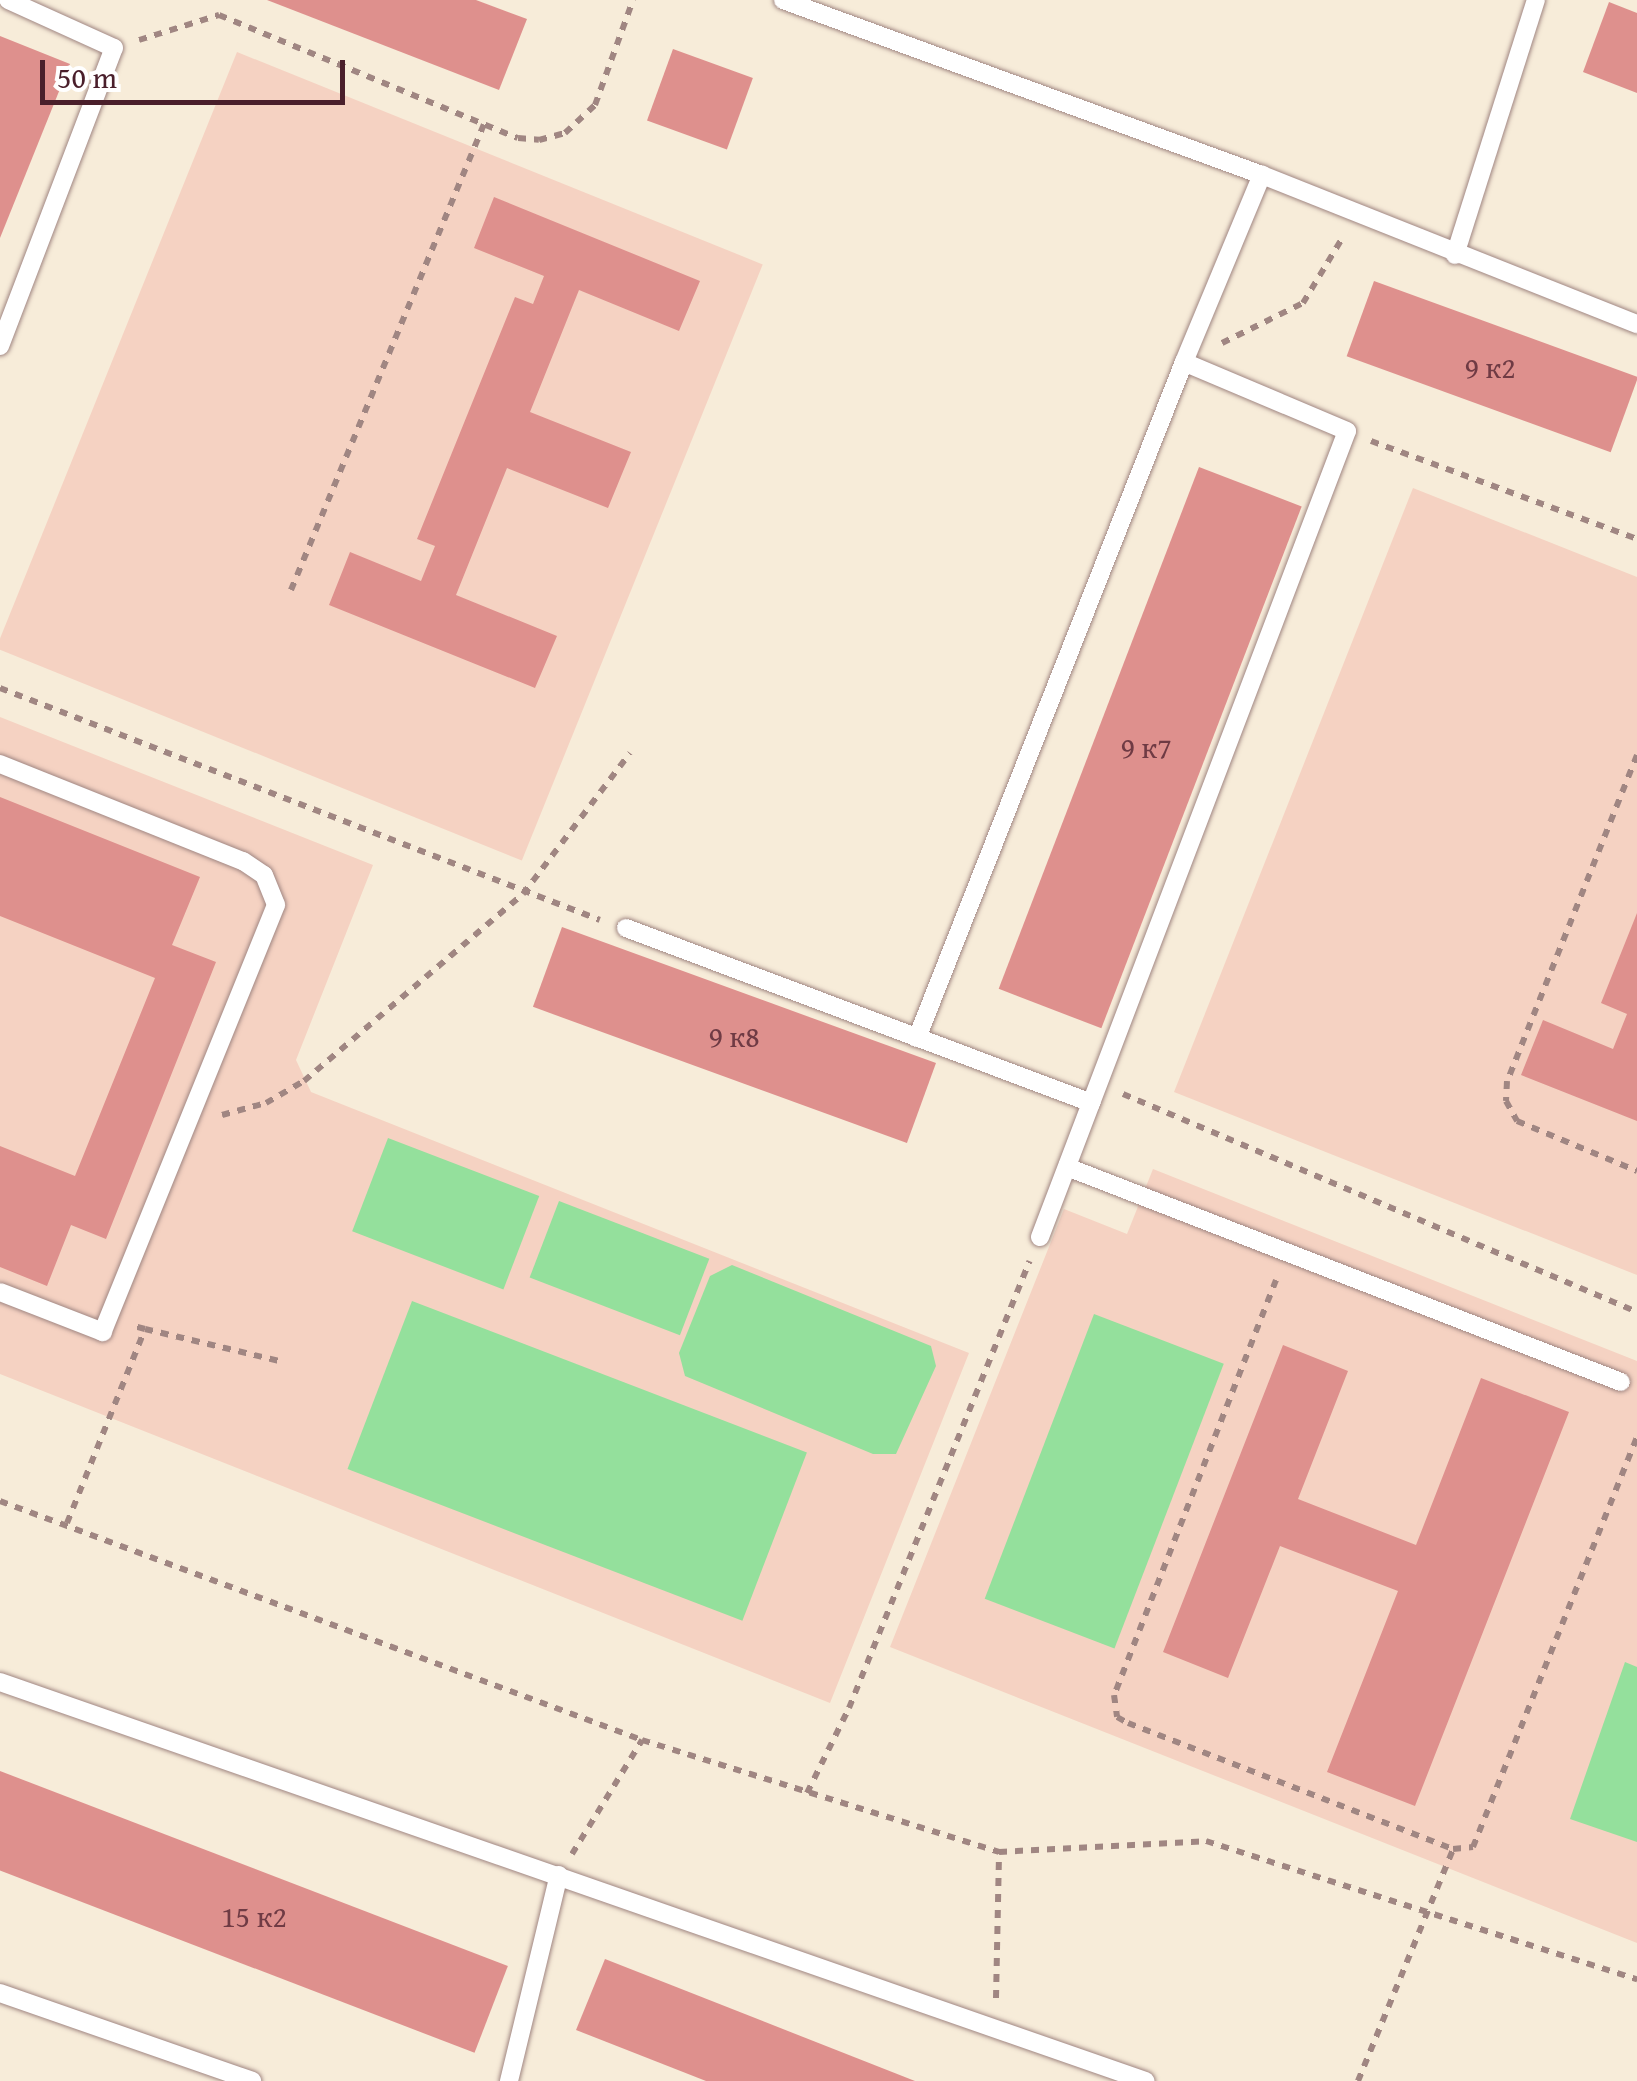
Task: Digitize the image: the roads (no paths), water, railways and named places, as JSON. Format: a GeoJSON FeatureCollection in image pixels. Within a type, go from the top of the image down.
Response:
{"type":"FeatureCollection","features":[{"type":"Feature","properties":{"kind":"lane"},"geometry":{"type":"LineString","coordinates":[[0,346],[114,48],[8,0]]}},
{"type":"Feature","properties":{"kind":"lane"},"geometry":{"type":"LineString","coordinates":[[783,0],[1262,175],[1455,255],[1637,324]]}},
{"type":"Feature","properties":{"kind":"lane"},"geometry":{"type":"LineString","coordinates":[[1455,255],[1536,0]]}},
{"type":"Feature","properties":{"kind":"lane"},"geometry":{"type":"LineString","coordinates":[[917,1038],[1184,362],[1262,175]]}},
{"type":"Feature","properties":{"kind":"lane"},"geometry":{"type":"LineString","coordinates":[[1040,1237],[1347,432],[1184,362]]}},
{"type":"Feature","properties":{"kind":"lane"},"geometry":{"type":"LineString","coordinates":[[0,764],[243,861],[271,887],[276,905],[102,1332],[0,1292]]}},
{"type":"Feature","properties":{"kind":"lane"},"geometry":{"type":"LineString","coordinates":[[626,928],[1092,1103]]}},
{"type":"Feature","properties":{"kind":"lane"},"geometry":{"type":"LineString","coordinates":[[1067,1167],[1621,1382]]}},
{"type":"Feature","properties":{"kind":"lane"},"geometry":{"type":"LineString","coordinates":[[0,1682],[1145,2081]]}},
{"type":"Feature","properties":{"kind":"lane"},"geometry":{"type":"LineString","coordinates":[[509,2081],[560,1875]]}},
{"type":"Feature","properties":{"kind":"lane"},"geometry":{"type":"LineString","coordinates":[[0,1992],[252,2081]]}}]}
